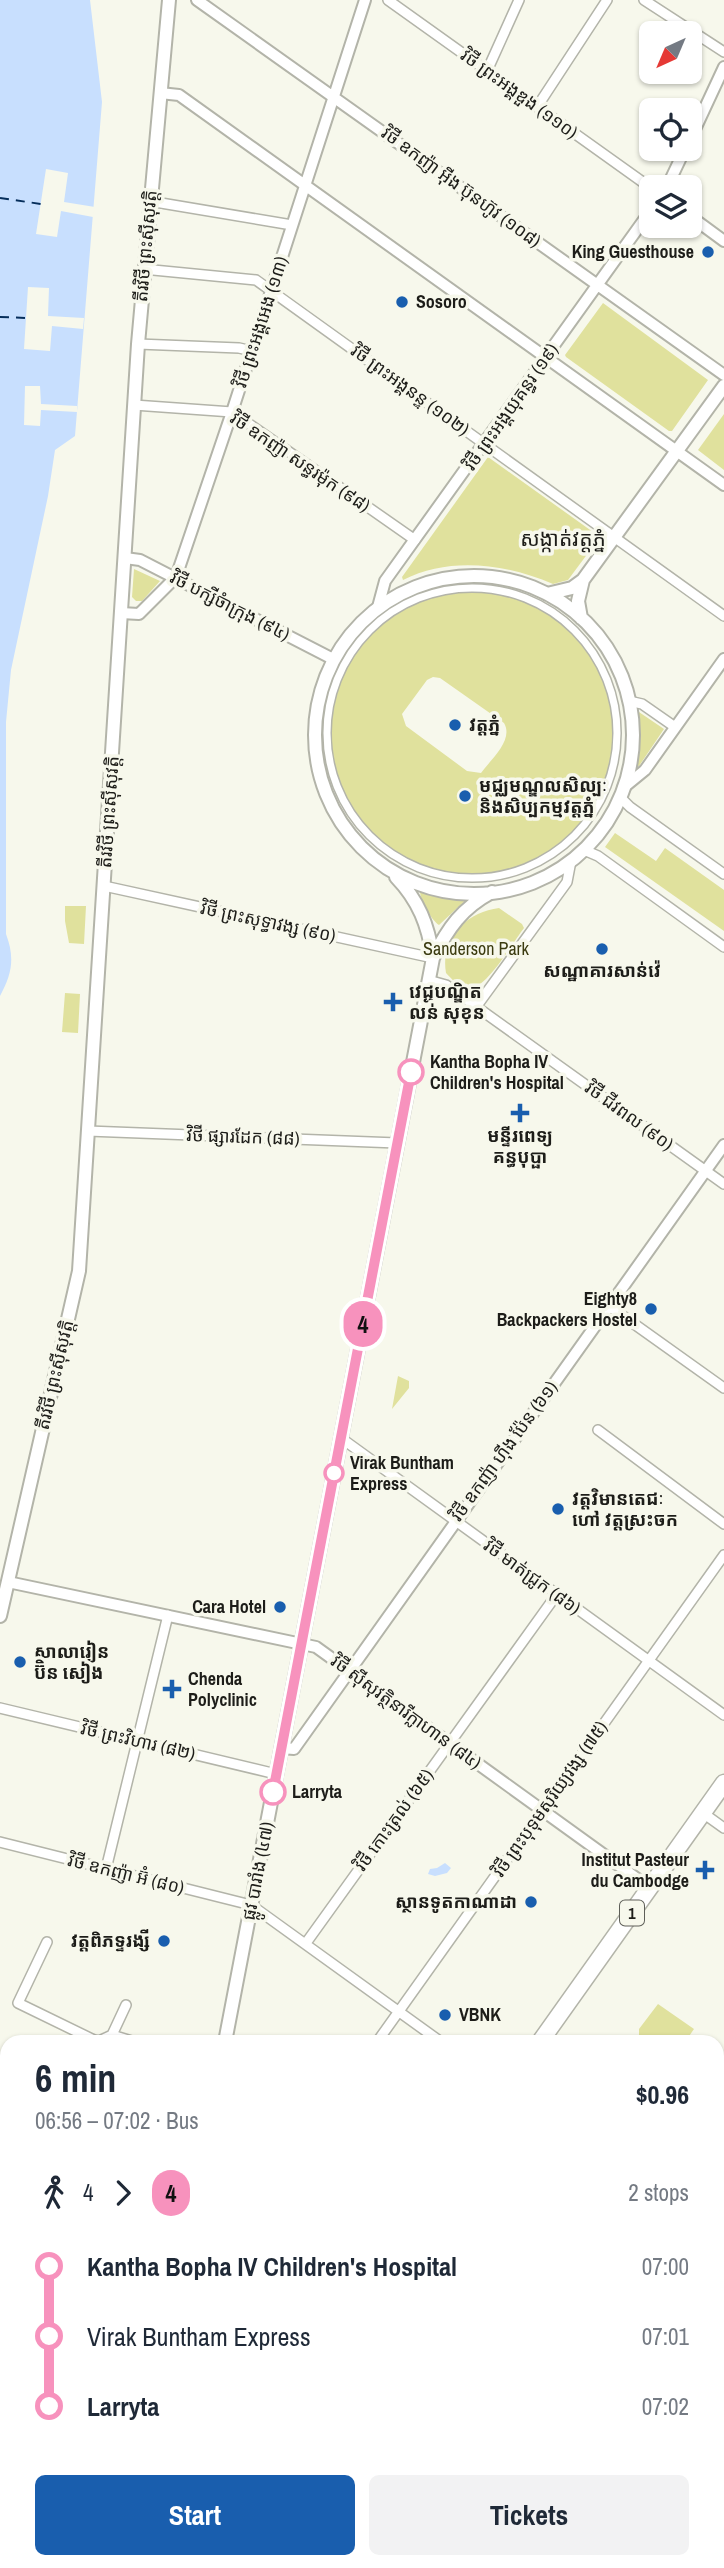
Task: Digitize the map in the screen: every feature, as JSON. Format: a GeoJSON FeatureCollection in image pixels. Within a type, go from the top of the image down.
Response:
{"type":"FeatureCollection","features":[{"type":"Feature","properties":{"kind":"highway","name":"1"},"geometry":{"type":"LineString","coordinates":[[545,2035],[724,1783]]}},
{"type":"Feature","properties":{"kind":"main road","name":"តីរវិថី ព្រះស៊ីសុវត្តិ"},"geometry":{"type":"LineString","coordinates":[[0,1616],[79,1271],[143,269],[169,0]]}},
{"type":"Feature","properties":{"kind":"main road"},"geometry":{"type":"LineString","coordinates":[[547,594],[572,588],[583,580],[724,386]]}},
{"type":"Feature","properties":{"kind":"main road"},"geometry":{"type":"LineString","coordinates":[[456,576],[498,578],[518,582],[547,594],[581,618],[601,640],[617,666],[629,701],[632,742],[622,793],[604,825],[584,849],[571,861],[541,879],[509,890],[464,893],[437,889],[411,880],[387,867],[361,846],[340,820],[321,777],[315,747],[315,723],[320,690],[333,659],[349,635],[378,607],[398,594],[426,582],[456,576]]}},
{"type":"Feature","properties":{"kind":"main road"},"geometry":{"type":"LineString","coordinates":[[581,618],[578,601],[583,580]]}},
{"type":"Feature","properties":{"kind":"main road","name":"ផ្លូវ បារាំង (៤៧)"},"geometry":{"type":"LineString","coordinates":[[387,867],[407,888],[421,909],[429,932],[433,958]]}},
{"type":"Feature","properties":{"kind":"main road","name":"ផ្លូវ បារាំង (៤៧)"},"geometry":{"type":"LineString","coordinates":[[226,2035],[433,958],[449,928],[464,910],[492,892]]}},
{"type":"Feature","properties":{"kind":"street","name":"វិថី ឧកញ៉ា អ៊ីង ប៊ុនហ៊ូវ (១០៨)"},"geometry":{"type":"LineString","coordinates":[[197,0],[724,376]]}},
{"type":"Feature","properties":{"kind":"street","name":"វិថី ព្រះអង្គអេង (១៣)"},"geometry":{"type":"LineString","coordinates":[[121,613],[139,614],[176,577],[365,0]]}},
{"type":"Feature","properties":{"kind":"street","name":"វិថី ព្រះអង្គឌួង (១១០)"},"geometry":{"type":"LineString","coordinates":[[388,0],[639,179]]}},
{"type":"Feature","properties":{"kind":"street"},"geometry":{"type":"LineString","coordinates":[[487,71],[519,0]]}},
{"type":"Feature","properties":{"kind":"street"},"geometry":{"type":"LineString","coordinates":[[537,107],[607,0]]}},
{"type":"Feature","properties":{"kind":"street"},"geometry":{"type":"LineString","coordinates":[[645,0],[724,52]]}},
{"type":"Feature","properties":{"kind":"street"},"geometry":{"type":"LineString","coordinates":[[702,114],[724,67]]}},
{"type":"Feature","properties":{"kind":"street"},"geometry":{"type":"LineString","coordinates":[[160,93],[178,95],[724,485]]}},
{"type":"Feature","properties":{"kind":"street"},"geometry":{"type":"LineString","coordinates":[[149,201],[292,225]]}},
{"type":"Feature","properties":{"kind":"street"},"geometry":{"type":"LineString","coordinates":[[702,225],[724,241]]}},
{"type":"Feature","properties":{"kind":"street","name":"វិថី ព្រះអង្គយុគន្ធរ (១៩)"},"geometry":{"type":"LineString","coordinates":[[378,607],[386,581],[639,227]]}},
{"type":"Feature","properties":{"kind":"street","name":"វិថី ព្រះអង្គនន្ទ (១០២)"},"geometry":{"type":"LineString","coordinates":[[143,269],[256,280],[724,616]]}},
{"type":"Feature","properties":{"kind":"street"},"geometry":{"type":"LineString","coordinates":[[138,344],[239,348],[252,351]]}},
{"type":"Feature","properties":{"kind":"street","name":"វិថី ឧកញ៉ា សន្ធរម៉ុក (៩៨)"},"geometry":{"type":"LineString","coordinates":[[134,405],[232,412],[415,540]]}},
{"type":"Feature","properties":{"kind":"street","name":"វិថី បក្សីចំាក្រុង (៩៤)"},"geometry":{"type":"LineString","coordinates":[[125,558],[140,559],[333,659]]}},
{"type":"Feature","properties":{"kind":"street"},"geometry":{"type":"LineString","coordinates":[[453,589],[488,589],[521,597],[552,613],[576,633],[596,659],[609,688],[617,737],[607,786],[587,823],[572,839],[547,858],[507,874],[486,878],[454,878],[423,870],[394,856],[355,819],[334,780],[329,762],[327,725],[332,694],[343,665],[362,638],[384,617],[420,597],[453,589]]}},
{"type":"Feature","properties":{"kind":"street"},"geometry":{"type":"LineString","coordinates":[[724,659],[645,770],[622,793],[630,807],[724,874]]}},
{"type":"Feature","properties":{"kind":"street"},"geometry":{"type":"LineString","coordinates":[[629,701],[642,704],[675,727]]}},
{"type":"Feature","properties":{"kind":"street"},"geometry":{"type":"LineString","coordinates":[[584,849],[598,856],[724,947]]}},
{"type":"Feature","properties":{"kind":"street"},"geometry":{"type":"LineString","coordinates":[[476,1007],[567,882],[571,861]]}},
{"type":"Feature","properties":{"kind":"street","name":"វិថី ព្រះសុទ្ធាវង្ស (៩០)"},"geometry":{"type":"LineString","coordinates":[[104,886],[433,958]]}},
{"type":"Feature","properties":{"kind":"street","name":"វិថី ជីវពល (៩០)"},"geometry":{"type":"LineString","coordinates":[[428,981],[446,985],[724,1184]]}},
{"type":"Feature","properties":{"kind":"street","name":"វិថី ផ្សារដែក (៨៨)"},"geometry":{"type":"LineString","coordinates":[[88,1131],[397,1143]]}},
{"type":"Feature","properties":{"kind":"street","name":"វិថី ឧកញ៉ា ហ៊ីង ប៉ែន (៦១)"},"geometry":{"type":"LineString","coordinates":[[282,1748],[294,1749],[724,1145]]}},
{"type":"Feature","properties":{"kind":"street"},"geometry":{"type":"LineString","coordinates":[[609,1306],[724,1388]]}},
{"type":"Feature","properties":{"kind":"street"},"geometry":{"type":"LineString","coordinates":[[598,1430],[724,1524]]}},
{"type":"Feature","properties":{"kind":"street","name":"វិថី មាត់ជ្រូក (៨៦)"},"geometry":{"type":"LineString","coordinates":[[341,1438],[724,1715]]}},
{"type":"Feature","properties":{"kind":"street","name":"វិថី ព្រះបុទុមសុរិយ្យវង្ស (៧៥)"},"geometry":{"type":"LineString","coordinates":[[382,2035],[724,1555]]}},
{"type":"Feature","properties":{"kind":"street","name":"វិថី ស៊ីសុវត្ថិនារីក្លាហាន (៨៤)"},"geometry":{"type":"LineString","coordinates":[[8,1582],[316,1647],[650,1888]]}},
{"type":"Feature","properties":{"kind":"street","name":"វិថី កោះត្រល់ (៦៥)"},"geometry":{"type":"LineString","coordinates":[[306,1943],[557,1594]]}},
{"type":"Feature","properties":{"kind":"street"},"geometry":{"type":"LineString","coordinates":[[106,1869],[168,1615]]}},
{"type":"Feature","properties":{"kind":"street","name":"វិថី ព្រះវិហារ (៨២)"},"geometry":{"type":"LineString","coordinates":[[0,1708],[276,1774]]}},
{"type":"Feature","properties":{"kind":"street"},"geometry":{"type":"LineString","coordinates":[[703,1813],[724,1828]]}},
{"type":"Feature","properties":{"kind":"street","name":"វិថី ឧកញ៉ា អ៊ំ (៨០)"},"geometry":{"type":"LineString","coordinates":[[0,1842],[251,1905]]}},
{"type":"Feature","properties":{"kind":"street"},"geometry":{"type":"LineString","coordinates":[[251,1905],[431,2035]]}},
{"type":"Feature","properties":{"kind":"street"},"geometry":{"type":"LineString","coordinates":[[47,1942],[18,2003],[83,2035]]}},
{"type":"Feature","properties":{"kind":"street"},"geometry":{"type":"LineString","coordinates":[[112,2035],[126,2005]]}},
{"type":"Feature","properties":{"kind":"green space"},"geometry":{"type":"Polygon","coordinates":[[[603,303],[708,380],[672,431],[566,357],[603,303]]]}},
{"type":"Feature","properties":{"kind":"green space"},"geometry":{"type":"Polygon","coordinates":[[[724,414],[724,470],[698,450],[724,414]]]}},
{"type":"Feature","properties":{"kind":"green space"},"geometry":{"type":"Polygon","coordinates":[[[488,457],[600,537],[568,580],[553,584],[497,568],[459,565],[421,572],[403,580],[402,577],[488,457]]]}},
{"type":"Feature","properties":{"kind":"green space"},"geometry":{"type":"Polygon","coordinates":[[[134,569],[160,581],[142,601],[136,601],[132,597],[134,569]]]}},
{"type":"Feature","properties":{"kind":"green space"},"geometry":{"type":"Polygon","coordinates":[[[454,591],[482,591],[513,597],[551,616],[568,629],[595,662],[604,681],[614,720],[615,737],[610,771],[588,818],[569,839],[551,853],[532,864],[500,874],[444,875],[398,856],[362,824],[338,781],[329,733],[335,685],[360,642],[403,607],[421,599],[454,591]],[[440,678],[427,680],[402,714],[406,726],[467,771],[481,773],[504,743],[504,723],[440,678]]]}},
{"type":"Feature","properties":{"kind":"green space"},"geometry":{"type":"Polygon","coordinates":[[[636,710],[664,729],[636,767],[639,726],[636,710]]]}},
{"type":"Feature","properties":{"kind":"green space"},"geometry":{"type":"Polygon","coordinates":[[[615,833],[656,861],[665,848],[724,890],[724,931],[605,847],[615,833]]]}},
{"type":"Feature","properties":{"kind":"green space"},"geometry":{"type":"Polygon","coordinates":[[[420,890],[467,899],[439,925],[426,909],[420,890]]]}},
{"type":"Feature","properties":{"kind":"green space"},"geometry":{"type":"Polygon","coordinates":[[[65,906],[86,906],[84,944],[69,943],[65,906]]]}},
{"type":"Feature","properties":{"kind":"green space","name":"Sanderson Park"},"geometry":{"type":"Polygon","coordinates":[[[499,908],[524,928],[483,982],[468,989],[462,987],[446,973],[445,961],[451,939],[466,921],[499,908]]]}},
{"type":"Feature","properties":{"kind":"green space"},"geometry":{"type":"Polygon","coordinates":[[[65,993],[80,994],[78,1033],[62,1032],[65,993]]]}},
{"type":"Feature","properties":{"kind":"green space"},"geometry":{"type":"Polygon","coordinates":[[[398,1376],[409,1381],[409,1388],[392,1409],[398,1376]]]}},
{"type":"Feature","properties":{"kind":"green space"},"geometry":{"type":"Polygon","coordinates":[[[658,2004],[694,2029],[690,2035],[639,2035],[639,2029],[658,2004]]]}},
{"type":"Feature","properties":{"kind":"water"},"geometry":{"type":"Polygon","coordinates":[[[0,0],[90,0],[102,102],[75,436],[55,450],[48,496],[11,670],[6,722],[6,934],[11,958],[10,973],[0,996],[0,0]]]}},
{"type":"Feature","properties":{"kind":"water"},"geometry":{"type":"Polygon","coordinates":[[[445,1863],[451,1868],[447,1873],[435,1876],[428,1874],[430,1869],[445,1863]]]}},
{"type":"Feature","properties":{"kind":"pier"},"geometry":{"type":"Polygon","coordinates":[[[46,169],[68,173],[64,202],[95,207],[93,217],[61,211],[57,237],[36,234],[46,169]]]}},
{"type":"Feature","properties":{"kind":"pier"},"geometry":{"type":"Polygon","coordinates":[[[28,287],[49,288],[48,316],[84,318],[83,329],[52,326],[50,351],[24,349],[28,287]]]}},
{"type":"Feature","properties":{"kind":"pier"},"geometry":{"type":"Polygon","coordinates":[[[25,386],[40,386],[41,404],[77,406],[77,412],[41,410],[40,426],[24,425],[25,386]]]}},
{"type":"Feature","properties":{"kind":"ferry route"},"geometry":{"type":"LineString","coordinates":[[0,198],[41,204]]}},
{"type":"Feature","properties":{"kind":"ferry route"},"geometry":{"type":"LineString","coordinates":[[0,317],[26,318]]}},
{"type":"Feature","properties":{"kind":"bus line","name":"4"},"geometry":{"type":"LineString","coordinates":[[273,1792],[411,1072]]}},
{"type":"Feature","properties":{"kind":"place","name":"King Guesthouse"},"geometry":{"type":"Point","coordinates":[708,252]}},
{"type":"Feature","properties":{"kind":"place","name":"Sosoro"},"geometry":{"type":"Point","coordinates":[402,302]}},
{"type":"Feature","properties":{"kind":"place","name":"វត្ដភ្នំ"},"geometry":{"type":"Point","coordinates":[455,725]}},
{"type":"Feature","properties":{"kind":"place","name":"មជ្ឈមណ្ឌលសិល្បៈ និងសិប្បកម្មវត្តភ្នំ"},"geometry":{"type":"Point","coordinates":[465,796]}},
{"type":"Feature","properties":{"kind":"place","name":"សណ្ឋាគារសាន់វ៉េ"},"geometry":{"type":"Point","coordinates":[602,949]}},
{"type":"Feature","properties":{"kind":"place","name":"វេជ្ជបណ្ឌិត លន់ សុខុន"},"geometry":{"type":"Point","coordinates":[393,1002]}},
{"type":"Feature","properties":{"kind":"place","name":"Kantha Bopha IV Children's Hospital"},"geometry":{"type":"Point","coordinates":[411,1072]}},
{"type":"Feature","properties":{"kind":"place","name":"មន្ទីរពេទ្យ គន្ធបុប្ផា"},"geometry":{"type":"Point","coordinates":[520,1113]}},
{"type":"Feature","properties":{"kind":"place","name":"Eighty8 Backpackers Hostel"},"geometry":{"type":"Point","coordinates":[651,1309]}},
{"type":"Feature","properties":{"kind":"place","name":"Virak Buntham Express"},"geometry":{"type":"Point","coordinates":[334,1473]}},
{"type":"Feature","properties":{"kind":"place","name":"វត្តវិមានតេជៈ ហៅ វត្តស្រះចក"},"geometry":{"type":"Point","coordinates":[558,1509]}},
{"type":"Feature","properties":{"kind":"place","name":"Cara Hotel"},"geometry":{"type":"Point","coordinates":[280,1607]}},
{"type":"Feature","properties":{"kind":"place","name":"សាលារៀន ប៊ិន សៀង"},"geometry":{"type":"Point","coordinates":[20,1662]}},
{"type":"Feature","properties":{"kind":"place","name":"Chenda Polyclinic"},"geometry":{"type":"Point","coordinates":[172,1689]}},
{"type":"Feature","properties":{"kind":"place","name":"Larryta"},"geometry":{"type":"Point","coordinates":[273,1792]}},
{"type":"Feature","properties":{"kind":"place","name":"Institut Pasteur du Cambodge"},"geometry":{"type":"Point","coordinates":[705,1870]}},
{"type":"Feature","properties":{"kind":"place","name":"ស្ថានទូតកាណាដា"},"geometry":{"type":"Point","coordinates":[531,1902]}},
{"type":"Feature","properties":{"kind":"place","name":"វត្តពិភទ្ទរង្សី"},"geometry":{"type":"Point","coordinates":[164,1941]}},
{"type":"Feature","properties":{"kind":"place","name":"VBNK"},"geometry":{"type":"Point","coordinates":[445,2015]}},
{"type":"Feature","properties":{"kind":"district","name":"សង្កាត់វត្តភ្នំ"},"geometry":{"type":"Point","coordinates":[563,539]}}]}
